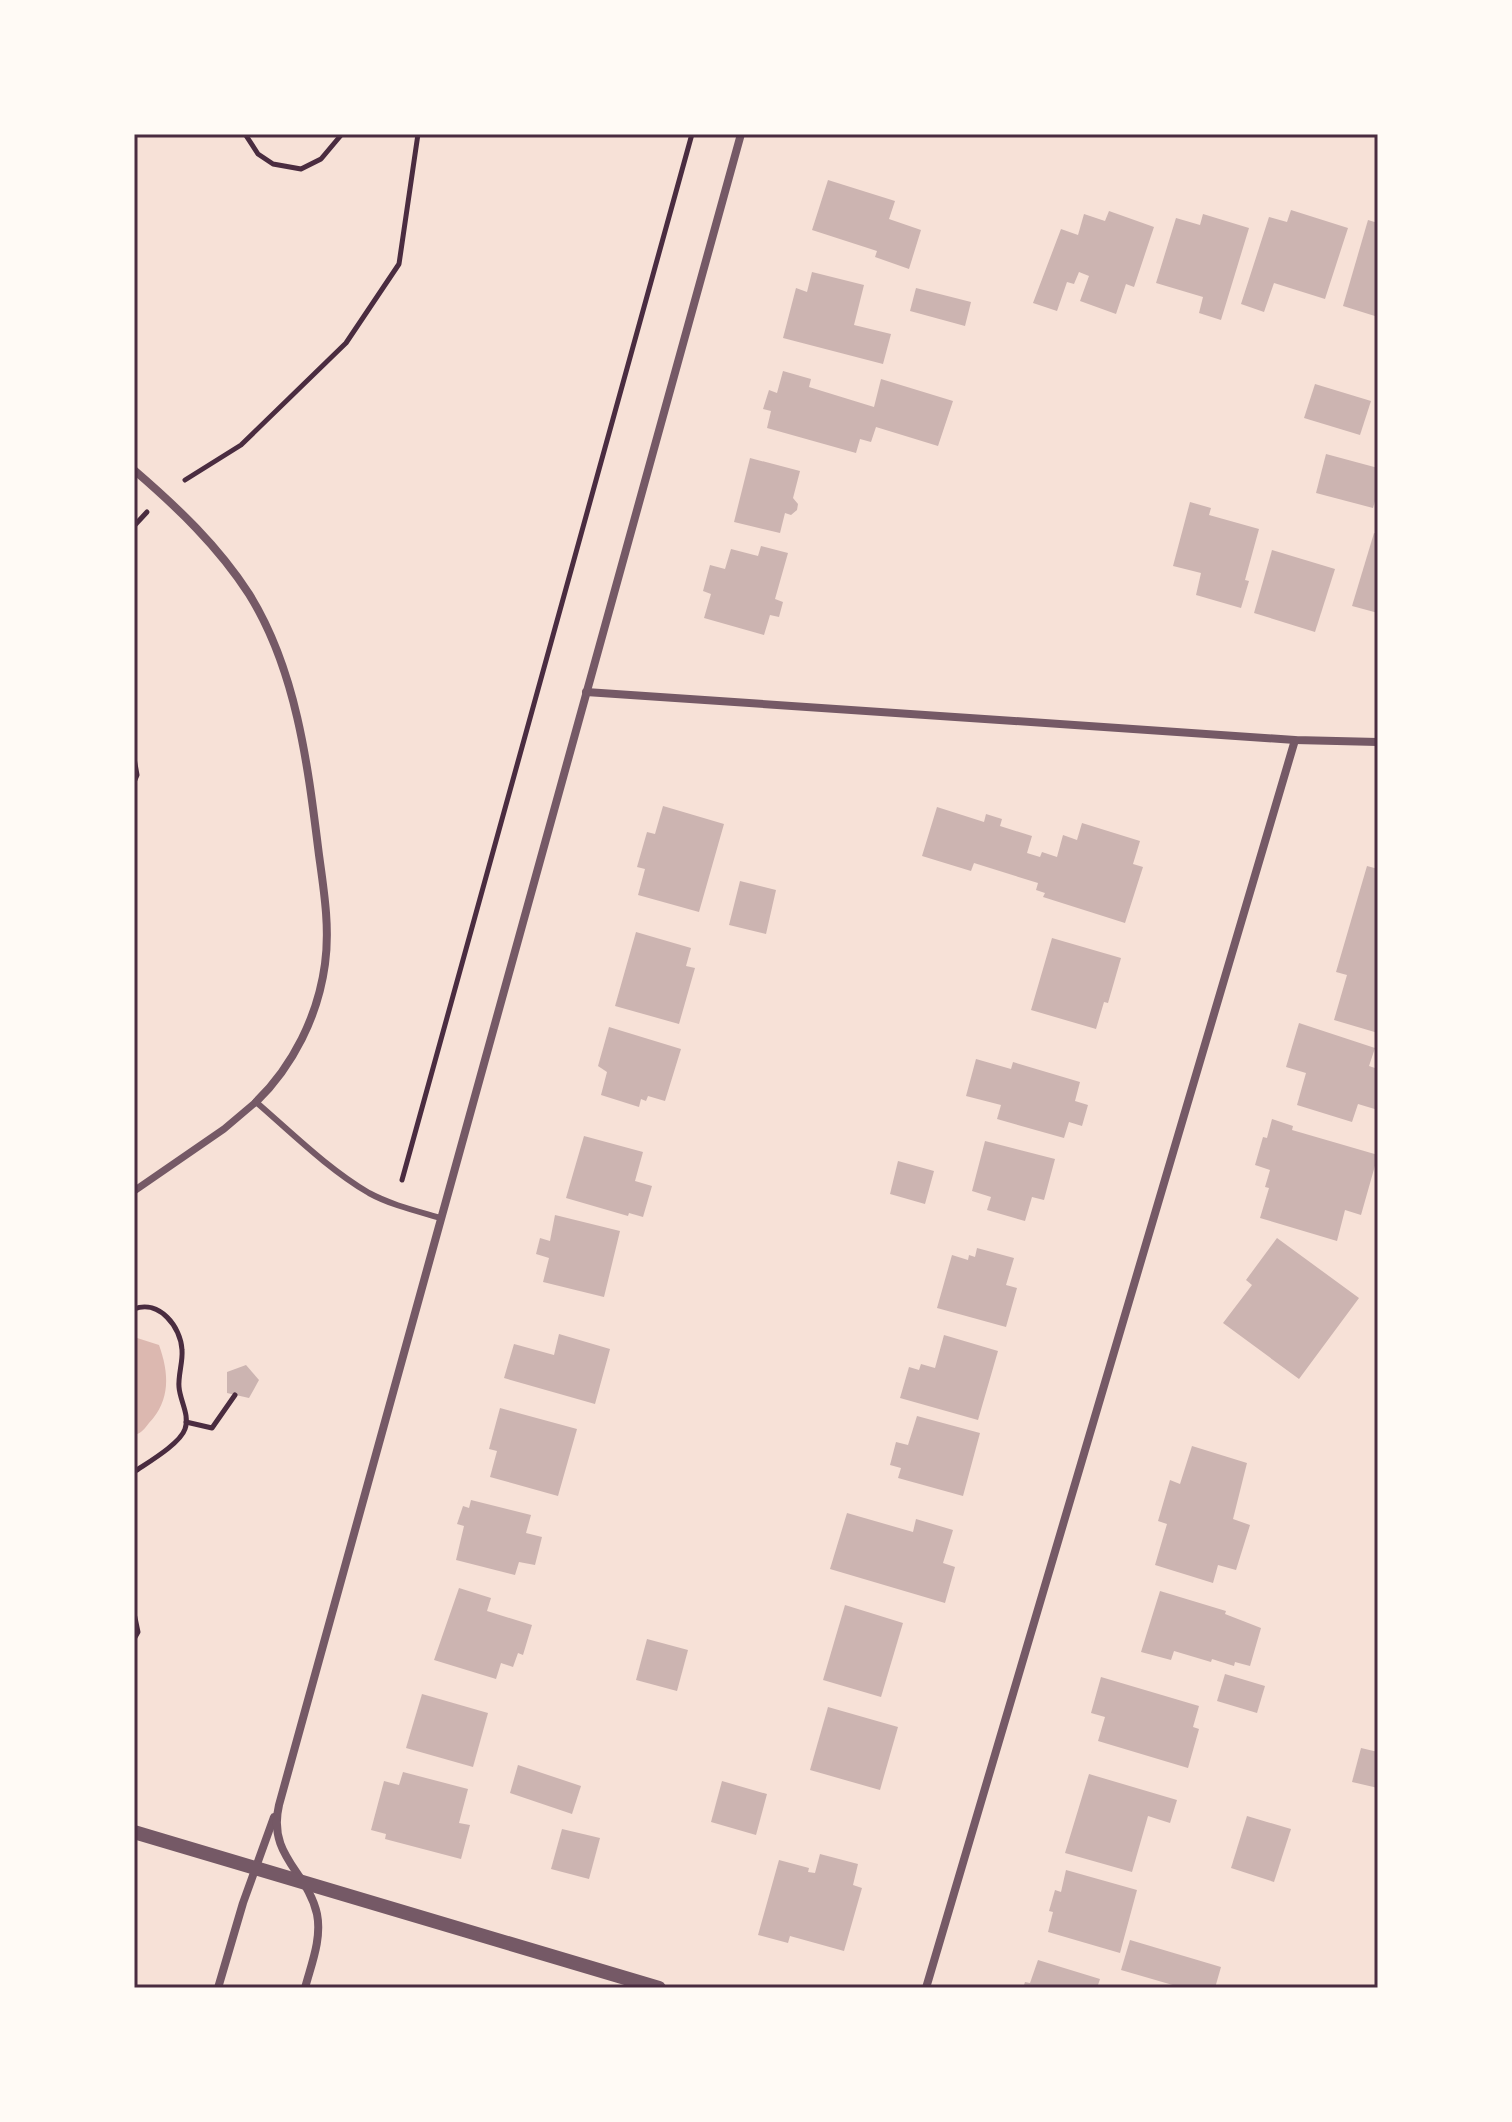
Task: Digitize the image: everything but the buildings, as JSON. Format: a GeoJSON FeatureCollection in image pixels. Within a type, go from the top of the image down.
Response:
{"type":"FeatureCollection","features":[{"type":"Feature","properties":{"kind":"street"},"geometry":{"type":"LineString","coordinates":[[305,1988],[319,1929],[314,1903],[279,1842],[276,1818],[279,1805],[741,134]]}},
{"type":"Feature","properties":{"kind":"street"},"geometry":{"type":"LineString","coordinates":[[134,470],[208,540],[229,566],[267,628],[292,698],[312,800],[327,920],[321,985],[291,1059],[256,1102],[224,1129],[134,1191]]}},
{"type":"Feature","properties":{"kind":"street"},"geometry":{"type":"LineString","coordinates":[[586,692],[1295,740],[1378,742]]}},
{"type":"Feature","properties":{"kind":"street"},"geometry":{"type":"LineString","coordinates":[[926,1988],[1295,740]]}},
{"type":"Feature","properties":{"kind":"street"},"geometry":{"type":"LineString","coordinates":[[218,1988],[255,1868],[279,1805]]}},
{"type":"Feature","properties":{"kind":"street"},"geometry":{"type":"LineString","coordinates":[[134,1832],[655,1987]]}},
{"type":"Feature","properties":{"kind":"lane"},"geometry":{"type":"LineString","coordinates":[[256,1102],[357,1185],[395,1204],[441,1218]]}},
{"type":"Feature","properties":{"kind":"path"},"geometry":{"type":"LineString","coordinates":[[245,134],[258,154],[273,164],[301,169],[321,159],[342,134]]}},
{"type":"Feature","properties":{"kind":"path"},"geometry":{"type":"LineString","coordinates":[[162,494],[241,445],[346,343],[399,264],[418,134]]}},
{"type":"Feature","properties":{"kind":"path"},"geometry":{"type":"LineString","coordinates":[[395,1204],[692,134]]}},
{"type":"Feature","properties":{"kind":"path"},"geometry":{"type":"LineString","coordinates":[[134,758],[137,775],[134,782]]}},
{"type":"Feature","properties":{"kind":"path"},"geometry":{"type":"LineString","coordinates":[[134,1309],[152,1307],[164,1313],[179,1334],[183,1351],[179,1385],[186,1422],[179,1439],[134,1472]]}},
{"type":"Feature","properties":{"kind":"path"},"geometry":{"type":"LineString","coordinates":[[186,1422],[212,1428],[235,1395]]}},
{"type":"Feature","properties":{"kind":"path"},"geometry":{"type":"LineString","coordinates":[[134,1613],[138,1632],[134,1639]]}},
{"type":"Feature","properties":{"kind":"shaded area"},"geometry":{"type":"Polygon","coordinates":[[[134,1337],[159,1345],[166,1386],[156,1414],[144,1429],[134,1435],[134,1337]]]}}]}
